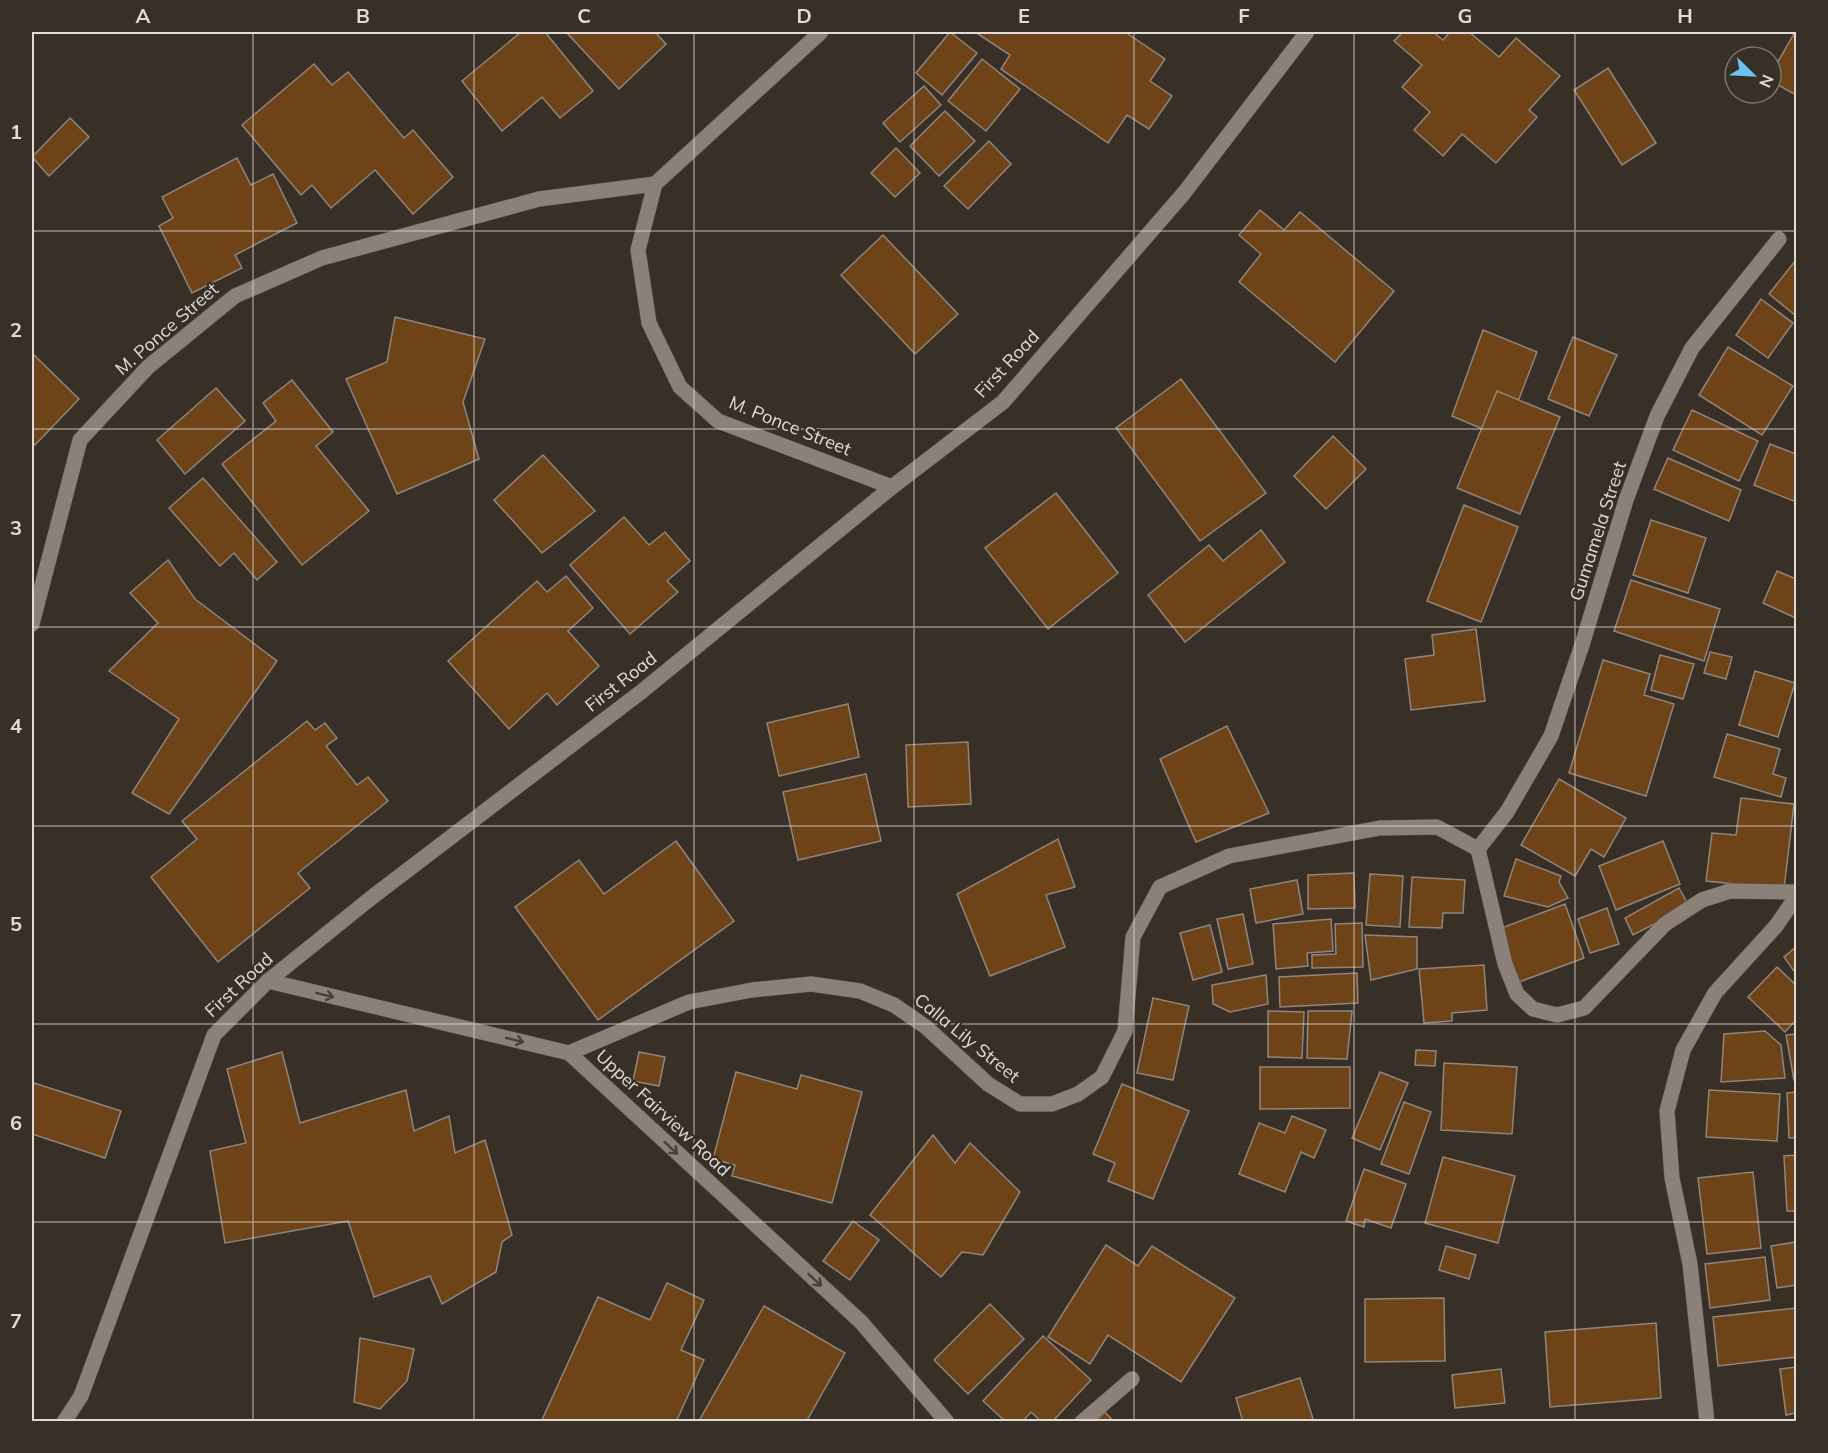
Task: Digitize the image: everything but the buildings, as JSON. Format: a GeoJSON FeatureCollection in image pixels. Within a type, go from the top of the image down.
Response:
{"type":"FeatureCollection","features":[{"type":"Feature","properties":{"kind":"street"},"geometry":{"type":"LineString","coordinates":[[656,184],[821,32]]}},
{"type":"Feature","properties":{"kind":"street","name":"First Road"},"geometry":{"type":"LineString","coordinates":[[64,1422],[81,1396],[214,1035],[268,981],[371,898],[642,692],[892,487],[1003,402],[1184,193],[1307,32]]}},
{"type":"Feature","properties":{"kind":"street","name":"M. Ponce Street"},"geometry":{"type":"LineString","coordinates":[[32,624],[80,440],[148,367],[235,296],[322,258],[539,199],[656,184],[638,250],[649,323],[680,387],[718,421],[892,487]]}},
{"type":"Feature","properties":{"kind":"street","name":"Gumamela Street"},"geometry":{"type":"LineString","coordinates":[[1478,849],[1507,813],[1551,736],[1582,645],[1626,501],[1657,416],[1692,348],[1779,239]]}},
{"type":"Feature","properties":{"kind":"street","name":"Calla Lily Street"},"geometry":{"type":"LineString","coordinates":[[569,1053],[689,1002],[752,990],[811,984],[860,991],[894,1005],[926,1027],[988,1084],[1020,1104],[1052,1104],[1078,1094],[1102,1077],[1125,1031],[1133,937],[1160,887],[1229,856],[1380,828],[1437,827],[1478,849]]}},
{"type":"Feature","properties":{"kind":"street"},"geometry":{"type":"LineString","coordinates":[[1478,849],[1505,964],[1517,994],[1533,1009],[1557,1015],[1584,1008],[1665,924],[1702,900],[1730,891],[1797,892]]}},
{"type":"Feature","properties":{"kind":"street"},"geometry":{"type":"LineString","coordinates":[[1707,1422],[1690,1264],[1672,1178],[1667,1111],[1683,1050],[1715,993],[1776,926],[1797,897]]}},
{"type":"Feature","properties":{"kind":"street","name":"Upper Fairview Road"},"geometry":{"type":"LineString","coordinates":[[268,981],[569,1053],[861,1322],[947,1422]]}},
{"type":"Feature","properties":{"kind":"street"},"geometry":{"type":"LineString","coordinates":[[1082,1422],[1132,1379]]}}]}
